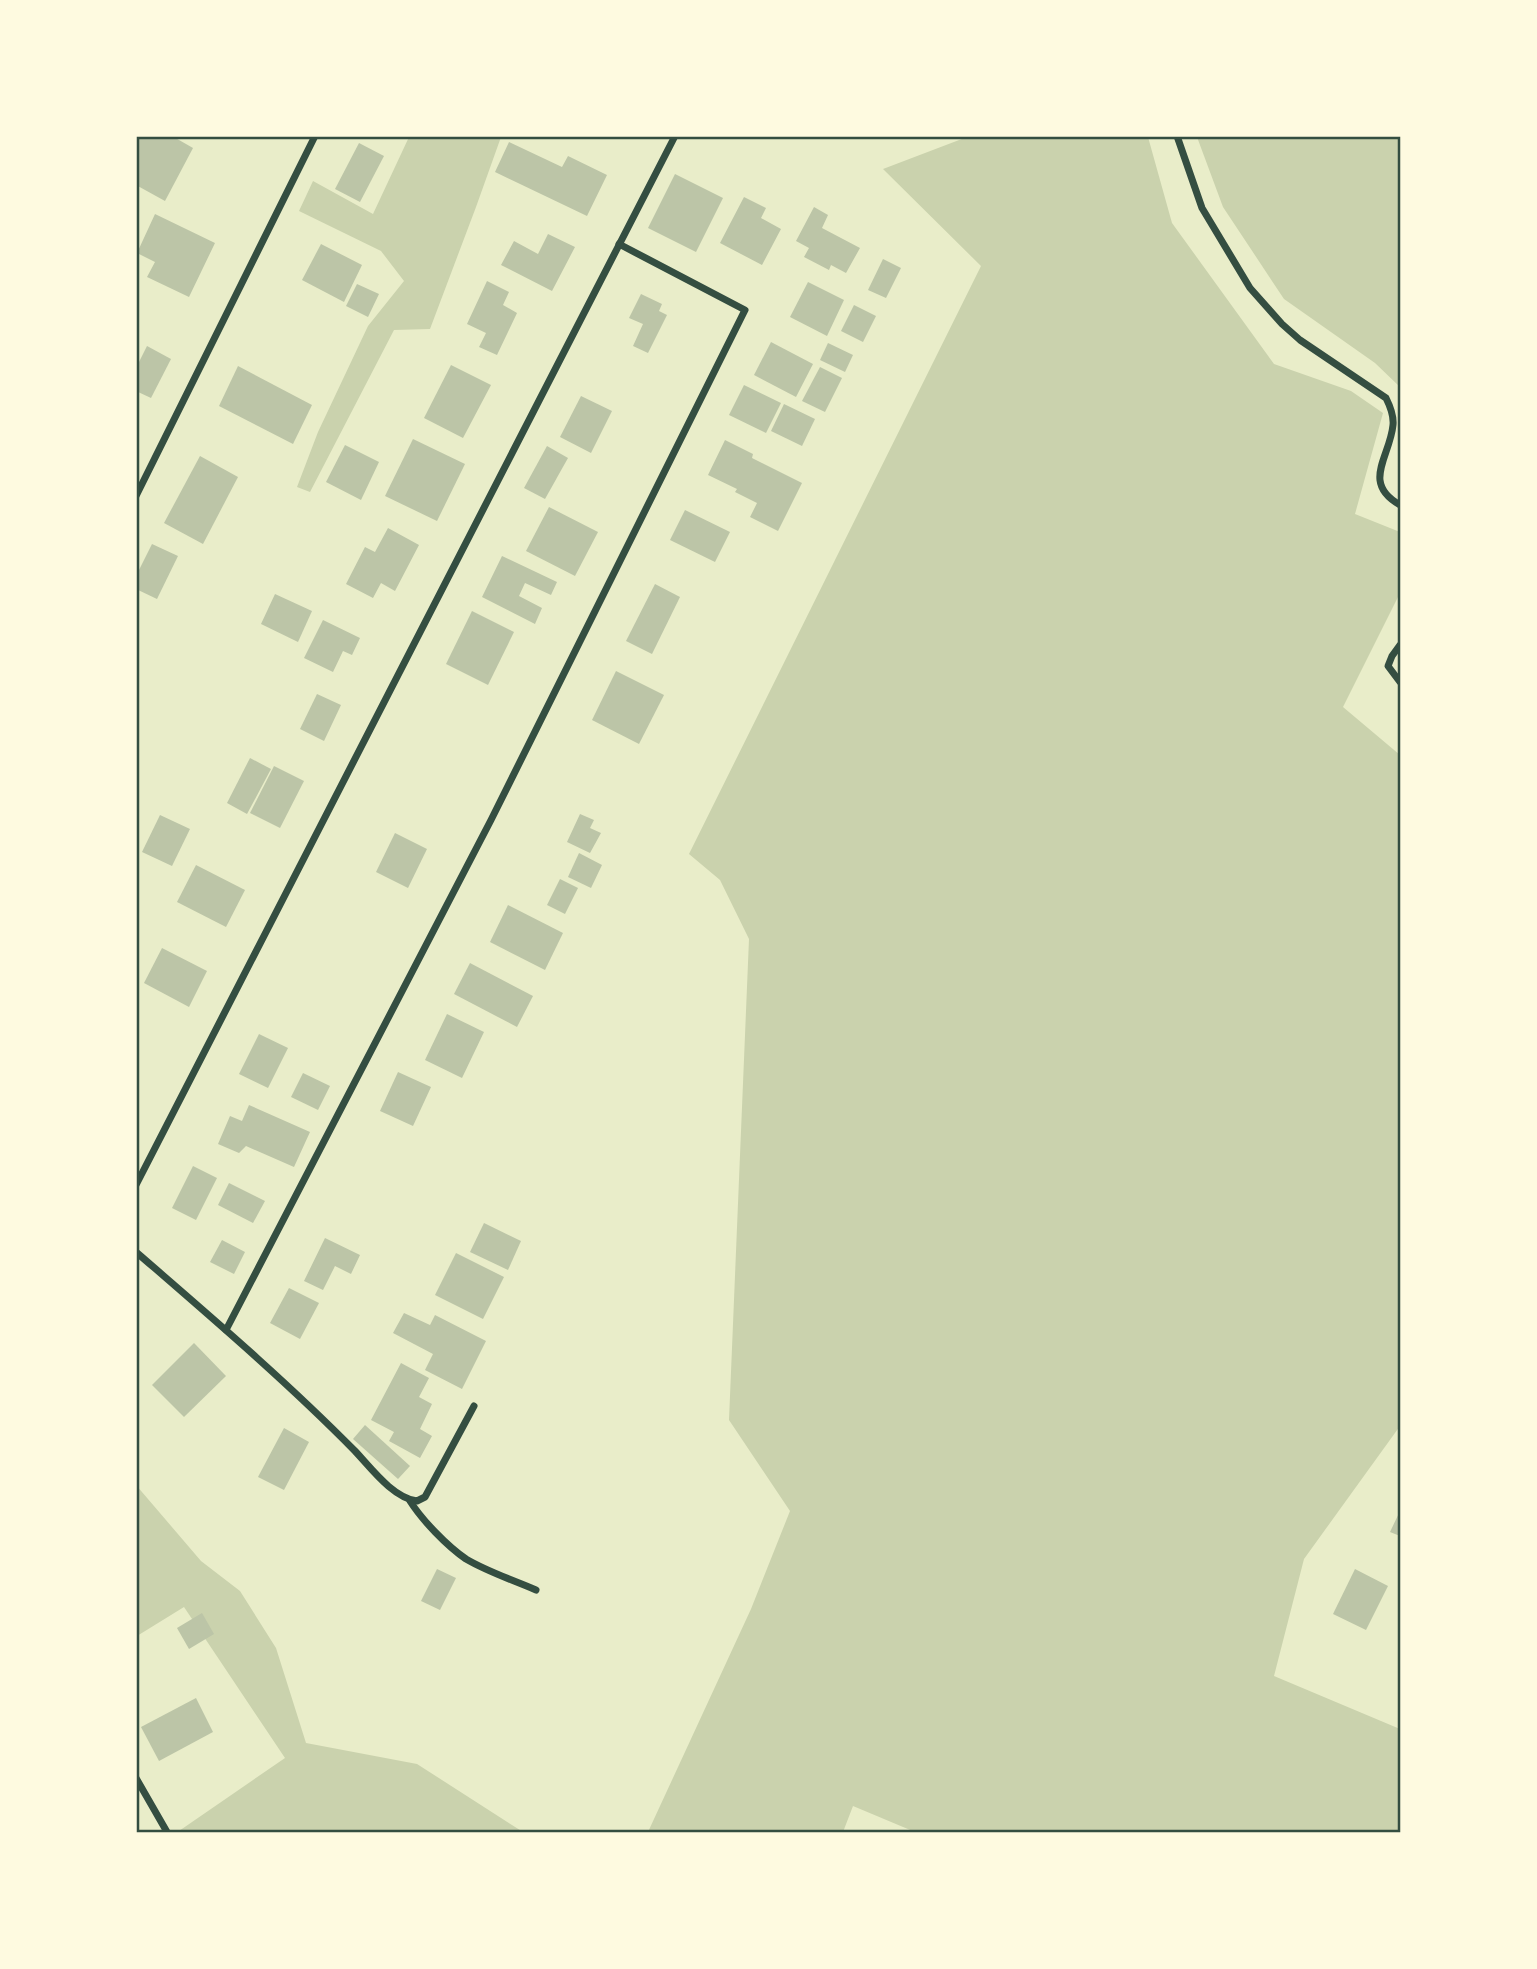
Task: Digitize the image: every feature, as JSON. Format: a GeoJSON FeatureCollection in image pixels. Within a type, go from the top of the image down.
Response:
{"type":"FeatureCollection","features":[{"type":"Feature","properties":{"kind":"street"},"geometry":{"type":"LineString","coordinates":[[136,496],[315,136]]}},
{"type":"Feature","properties":{"kind":"street"},"geometry":{"type":"LineString","coordinates":[[136,1185],[675,136]]}},
{"type":"Feature","properties":{"kind":"street"},"geometry":{"type":"LineString","coordinates":[[1177,136],[1202,208],[1250,288],[1300,340],[1386,398],[1391,407],[1393,427],[1382,465],[1381,488],[1385,495],[1401,505]]}},
{"type":"Feature","properties":{"kind":"street"},"geometry":{"type":"LineString","coordinates":[[226,1330],[491,820],[746,310],[619,244]]}},
{"type":"Feature","properties":{"kind":"street"},"geometry":{"type":"LineString","coordinates":[[1401,645],[1388,666],[1401,682]]}},
{"type":"Feature","properties":{"kind":"street"},"geometry":{"type":"LineString","coordinates":[[136,1252],[310,1405],[385,1482],[409,1500],[448,1544],[466,1558],[494,1573],[536,1590]]}},
{"type":"Feature","properties":{"kind":"street"},"geometry":{"type":"LineString","coordinates":[[409,1500],[420,1501],[425,1497],[474,1406]]}},
{"type":"Feature","properties":{"kind":"street"},"geometry":{"type":"LineString","coordinates":[[136,1778],[167,1832]]}},
{"type":"Feature","properties":{"kind":"green space"},"geometry":{"type":"Polygon","coordinates":[[[409,137],[501,137],[430,329],[394,330],[310,492],[297,487],[318,432],[368,326],[404,281],[381,251],[299,211],[313,181],[373,214],[409,137]]]}},
{"type":"Feature","properties":{"kind":"green space"},"geometry":{"type":"Polygon","coordinates":[[[967,137],[1148,137],[1172,223],[1274,364],[1351,391],[1383,413],[1355,514],[1400,532],[1400,593],[1343,707],[1400,755],[1400,1426],[1304,1559],[1274,1676],[1400,1729],[1400,1832],[915,1832],[853,1806],[843,1832],[648,1832],[751,1609],[790,1511],[729,1420],[749,939],[720,880],[689,854],[981,266],[883,169],[967,137]]]}},
{"type":"Feature","properties":{"kind":"green space"},"geometry":{"type":"Polygon","coordinates":[[[1197,137],[1400,137],[1400,387],[1375,363],[1284,299],[1223,207],[1197,137]]]}},
{"type":"Feature","properties":{"kind":"green space"},"geometry":{"type":"Polygon","coordinates":[[[136,1485],[201,1561],[240,1591],[276,1648],[306,1743],[417,1764],[523,1832],[180,1832],[285,1758],[184,1607],[137,1636],[136,1485]]]}},
{"type":"Feature","properties":{"kind":"building"},"geometry":{"type":"Polygon","coordinates":[[[140,136],[172,136],[193,148],[165,201],[136,185],[136,143],[140,136]]]}},
{"type":"Feature","properties":{"kind":"building"},"geometry":{"type":"Polygon","coordinates":[[[509,142],[562,167],[568,156],[607,175],[587,216],[495,172],[509,142]]]}},
{"type":"Feature","properties":{"kind":"building"},"geometry":{"type":"Polygon","coordinates":[[[359,143],[384,156],[360,202],[335,189],[359,143]]]}},
{"type":"Feature","properties":{"kind":"building"},"geometry":{"type":"Polygon","coordinates":[[[675,174],[723,198],[696,252],[648,228],[675,174]]]}},
{"type":"Feature","properties":{"kind":"building"},"geometry":{"type":"Polygon","coordinates":[[[744,197],[766,208],[761,218],[781,229],[762,265],[720,243],[744,197]]]}},
{"type":"Feature","properties":{"kind":"building"},"geometry":{"type":"Polygon","coordinates":[[[814,207],[828,215],[822,228],[860,248],[846,273],[831,265],[829,270],[804,257],[809,248],[796,241],[814,207]]]}},
{"type":"Feature","properties":{"kind":"building"},"geometry":{"type":"Polygon","coordinates":[[[155,214],[215,243],[189,297],[147,277],[155,262],[137,253],[155,214]]]}},
{"type":"Feature","properties":{"kind":"building"},"geometry":{"type":"Polygon","coordinates":[[[548,234],[575,247],[552,291],[501,265],[514,241],[538,254],[548,234]]]}},
{"type":"Feature","properties":{"kind":"building"},"geometry":{"type":"Polygon","coordinates":[[[321,244],[362,265],[344,302],[302,280],[321,244]]]}},
{"type":"Feature","properties":{"kind":"building"},"geometry":{"type":"Polygon","coordinates":[[[883,259],[901,268],[886,298],[868,290],[883,259]]]}},
{"type":"Feature","properties":{"kind":"building"},"geometry":{"type":"Polygon","coordinates":[[[487,281],[509,292],[503,305],[517,313],[497,355],[479,347],[486,333],[467,324],[487,281]]]}},
{"type":"Feature","properties":{"kind":"building"},"geometry":{"type":"Polygon","coordinates":[[[808,282],[844,300],[827,336],[790,317],[808,282]]]}},
{"type":"Feature","properties":{"kind":"building"},"geometry":{"type":"Polygon","coordinates":[[[357,284],[379,294],[368,317],[346,306],[357,284]]]}},
{"type":"Feature","properties":{"kind":"building"},"geometry":{"type":"Polygon","coordinates":[[[641,294],[662,304],[659,311],[667,315],[648,353],[633,346],[643,324],[629,318],[641,294]]]}},
{"type":"Feature","properties":{"kind":"building"},"geometry":{"type":"Polygon","coordinates":[[[854,305],[876,316],[863,342],[841,331],[854,305]]]}},
{"type":"Feature","properties":{"kind":"building"},"geometry":{"type":"Polygon","coordinates":[[[771,342],[813,364],[796,397],[754,375],[771,342]]]}},
{"type":"Feature","properties":{"kind":"building"},"geometry":{"type":"Polygon","coordinates":[[[828,343],[853,355],[845,372],[820,360],[828,343]]]}},
{"type":"Feature","properties":{"kind":"building"},"geometry":{"type":"Polygon","coordinates":[[[147,346],[171,359],[151,398],[136,391],[136,368],[147,346]]]}},
{"type":"Feature","properties":{"kind":"building"},"geometry":{"type":"Polygon","coordinates":[[[451,365],[491,385],[463,438],[424,418],[451,365]]]}},
{"type":"Feature","properties":{"kind":"building"},"geometry":{"type":"Polygon","coordinates":[[[238,366],[312,405],[293,444],[219,406],[238,366]]]}},
{"type":"Feature","properties":{"kind":"building"},"geometry":{"type":"Polygon","coordinates":[[[820,367],[842,378],[825,412],[802,401],[820,367]]]}},
{"type":"Feature","properties":{"kind":"building"},"geometry":{"type":"Polygon","coordinates":[[[744,385],[781,403],[766,433],[729,415],[744,385]]]}},
{"type":"Feature","properties":{"kind":"building"},"geometry":{"type":"Polygon","coordinates":[[[581,396],[612,411],[591,453],[560,437],[581,396]]]}},
{"type":"Feature","properties":{"kind":"building"},"geometry":{"type":"Polygon","coordinates":[[[784,404],[815,419],[802,446],[771,431],[784,404]]]}},
{"type":"Feature","properties":{"kind":"building"},"geometry":{"type":"Polygon","coordinates":[[[413,439],[465,464],[437,521],[385,496],[413,439]]]}},
{"type":"Feature","properties":{"kind":"building"},"geometry":{"type":"Polygon","coordinates":[[[725,440],[753,454],[752,458],[802,483],[778,531],[750,517],[757,503],[735,492],[737,489],[708,475],[725,440]]]}},
{"type":"Feature","properties":{"kind":"building"},"geometry":{"type":"Polygon","coordinates":[[[345,445],[379,462],[361,500],[326,482],[345,445]]]}},
{"type":"Feature","properties":{"kind":"building"},"geometry":{"type":"Polygon","coordinates":[[[547,446],[568,458],[545,499],[524,488],[547,446]]]}},
{"type":"Feature","properties":{"kind":"building"},"geometry":{"type":"Polygon","coordinates":[[[200,456],[238,477],[203,544],[164,523],[200,456]]]}},
{"type":"Feature","properties":{"kind":"building"},"geometry":{"type":"Polygon","coordinates":[[[549,507],[598,532],[575,576],[526,551],[549,507]]]}},
{"type":"Feature","properties":{"kind":"building"},"geometry":{"type":"Polygon","coordinates":[[[685,510],[730,532],[715,562],[670,540],[685,510]]]}},
{"type":"Feature","properties":{"kind":"building"},"geometry":{"type":"Polygon","coordinates":[[[388,528],[419,545],[395,591],[381,583],[373,598],[346,584],[365,547],[375,552],[388,528]]]}},
{"type":"Feature","properties":{"kind":"building"},"geometry":{"type":"Polygon","coordinates":[[[152,544],[178,556],[157,599],[136,589],[136,576],[152,544]]]}},
{"type":"Feature","properties":{"kind":"building"},"geometry":{"type":"Polygon","coordinates":[[[502,556],[557,582],[551,595],[525,583],[519,596],[542,608],[535,624],[482,597],[502,556]]]}},
{"type":"Feature","properties":{"kind":"building"},"geometry":{"type":"Polygon","coordinates":[[[655,584],[680,597],[652,654],[626,641],[655,584]]]}},
{"type":"Feature","properties":{"kind":"building"},"geometry":{"type":"Polygon","coordinates":[[[275,594],[312,611],[298,642],[261,624],[275,594]]]}},
{"type":"Feature","properties":{"kind":"building"},"geometry":{"type":"Polygon","coordinates":[[[472,611],[514,632],[488,685],[446,664],[472,611]]]}},
{"type":"Feature","properties":{"kind":"building"},"geometry":{"type":"Polygon","coordinates":[[[323,620],[360,638],[352,655],[343,651],[333,672],[304,658],[323,620]]]}},
{"type":"Feature","properties":{"kind":"building"},"geometry":{"type":"Polygon","coordinates":[[[616,671],[664,695],[639,744],[592,720],[616,671]]]}},
{"type":"Feature","properties":{"kind":"building"},"geometry":{"type":"Polygon","coordinates":[[[317,694],[341,705],[324,741],[300,729],[317,694]]]}},
{"type":"Feature","properties":{"kind":"building"},"geometry":{"type":"Polygon","coordinates":[[[250,758],[271,769],[247,814],[227,803],[250,758]]]}},
{"type":"Feature","properties":{"kind":"building"},"geometry":{"type":"Polygon","coordinates":[[[274,766],[304,781],[280,828],[250,813],[274,766]]]}},
{"type":"Feature","properties":{"kind":"building"},"geometry":{"type":"Polygon","coordinates":[[[580,814],[594,820],[590,828],[601,833],[590,853],[567,842],[580,814]]]}},
{"type":"Feature","properties":{"kind":"building"},"geometry":{"type":"Polygon","coordinates":[[[160,815],[190,829],[172,866],[142,852],[160,815]]]}},
{"type":"Feature","properties":{"kind":"building"},"geometry":{"type":"Polygon","coordinates":[[[395,833],[427,849],[408,888],[376,872],[395,833]]]}},
{"type":"Feature","properties":{"kind":"building"},"geometry":{"type":"Polygon","coordinates":[[[579,853],[602,865],[591,888],[568,877],[579,853]]]}},
{"type":"Feature","properties":{"kind":"building"},"geometry":{"type":"Polygon","coordinates":[[[196,865],[245,890],[226,927],[177,902],[196,865]]]}},
{"type":"Feature","properties":{"kind":"building"},"geometry":{"type":"Polygon","coordinates":[[[560,879],[578,888],[565,914],[547,905],[560,879]]]}},
{"type":"Feature","properties":{"kind":"building"},"geometry":{"type":"Polygon","coordinates":[[[508,905],[563,933],[545,970],[490,942],[508,905]]]}},
{"type":"Feature","properties":{"kind":"building"},"geometry":{"type":"Polygon","coordinates":[[[162,948],[207,971],[189,1007],[144,983],[162,948]]]}},
{"type":"Feature","properties":{"kind":"building"},"geometry":{"type":"Polygon","coordinates":[[[470,963],[533,996],[517,1027],[454,994],[470,963]]]}},
{"type":"Feature","properties":{"kind":"building"},"geometry":{"type":"Polygon","coordinates":[[[447,1014],[484,1032],[462,1078],[425,1060],[447,1014]]]}},
{"type":"Feature","properties":{"kind":"building"},"geometry":{"type":"Polygon","coordinates":[[[259,1034],[288,1048],[268,1088],[239,1074],[259,1034]]]}},
{"type":"Feature","properties":{"kind":"building"},"geometry":{"type":"Polygon","coordinates":[[[398,1072],[431,1087],[413,1126],[380,1111],[398,1072]]]}},
{"type":"Feature","properties":{"kind":"building"},"geometry":{"type":"Polygon","coordinates":[[[303,1073],[330,1086],[318,1110],[291,1097],[303,1073]]]}},
{"type":"Feature","properties":{"kind":"building"},"geometry":{"type":"Polygon","coordinates":[[[249,1105],[310,1132],[294,1167],[246,1146],[239,1153],[218,1144],[230,1116],[242,1121],[249,1105]]]}},
{"type":"Feature","properties":{"kind":"building"},"geometry":{"type":"Polygon","coordinates":[[[193,1166],[217,1178],[196,1220],[172,1208],[193,1166]]]}},
{"type":"Feature","properties":{"kind":"building"},"geometry":{"type":"Polygon","coordinates":[[[229,1183],[265,1201],[253,1223],[218,1205],[229,1183]]]}},
{"type":"Feature","properties":{"kind":"building"},"geometry":{"type":"Polygon","coordinates":[[[484,1223],[521,1241],[508,1270],[470,1252],[484,1223]]]}},
{"type":"Feature","properties":{"kind":"building"},"geometry":{"type":"Polygon","coordinates":[[[325,1238],[360,1255],[351,1274],[335,1266],[323,1290],[304,1281],[325,1238]]]}},
{"type":"Feature","properties":{"kind":"building"},"geometry":{"type":"Polygon","coordinates":[[[222,1240],[245,1252],[234,1274],[210,1262],[222,1240]]]}},
{"type":"Feature","properties":{"kind":"building"},"geometry":{"type":"Polygon","coordinates":[[[456,1253],[504,1277],[483,1319],[435,1295],[456,1253]]]}},
{"type":"Feature","properties":{"kind":"building"},"geometry":{"type":"Polygon","coordinates":[[[289,1288],[319,1303],[300,1339],[270,1323],[289,1288]]]}},
{"type":"Feature","properties":{"kind":"building"},"geometry":{"type":"Polygon","coordinates":[[[404,1313],[430,1325],[435,1315],[486,1341],[462,1389],[425,1370],[433,1354],[393,1333],[404,1313]]]}},
{"type":"Feature","properties":{"kind":"building"},"geometry":{"type":"Polygon","coordinates":[[[194,1343],[226,1376],[184,1417],[152,1385],[194,1343]]]}},
{"type":"Feature","properties":{"kind":"building"},"geometry":{"type":"Polygon","coordinates":[[[401,1363],[429,1378],[419,1397],[432,1404],[420,1429],[432,1436],[420,1458],[389,1441],[394,1432],[371,1420],[401,1363]]]}},
{"type":"Feature","properties":{"kind":"building"},"geometry":{"type":"Polygon","coordinates":[[[365,1425],[410,1466],[398,1479],[353,1439],[365,1425]]]}},
{"type":"Feature","properties":{"kind":"building"},"geometry":{"type":"Polygon","coordinates":[[[284,1428],[309,1442],[284,1490],[258,1477],[284,1428]]]}},
{"type":"Feature","properties":{"kind":"building"},"geometry":{"type":"Polygon","coordinates":[[[1400,1511],[1400,1536],[1390,1532],[1400,1511]]]}},
{"type":"Feature","properties":{"kind":"building"},"geometry":{"type":"Polygon","coordinates":[[[437,1569],[456,1578],[440,1610],[421,1601],[437,1569]]]}},
{"type":"Feature","properties":{"kind":"building"},"geometry":{"type":"Polygon","coordinates":[[[1355,1569],[1388,1586],[1366,1630],[1333,1614],[1355,1569]]]}},
{"type":"Feature","properties":{"kind":"building"},"geometry":{"type":"Polygon","coordinates":[[[202,1613],[214,1634],[189,1649],[177,1628],[202,1613]]]}},
{"type":"Feature","properties":{"kind":"building"},"geometry":{"type":"Polygon","coordinates":[[[196,1698],[213,1732],[159,1761],[141,1727],[196,1698]]]}}]}
